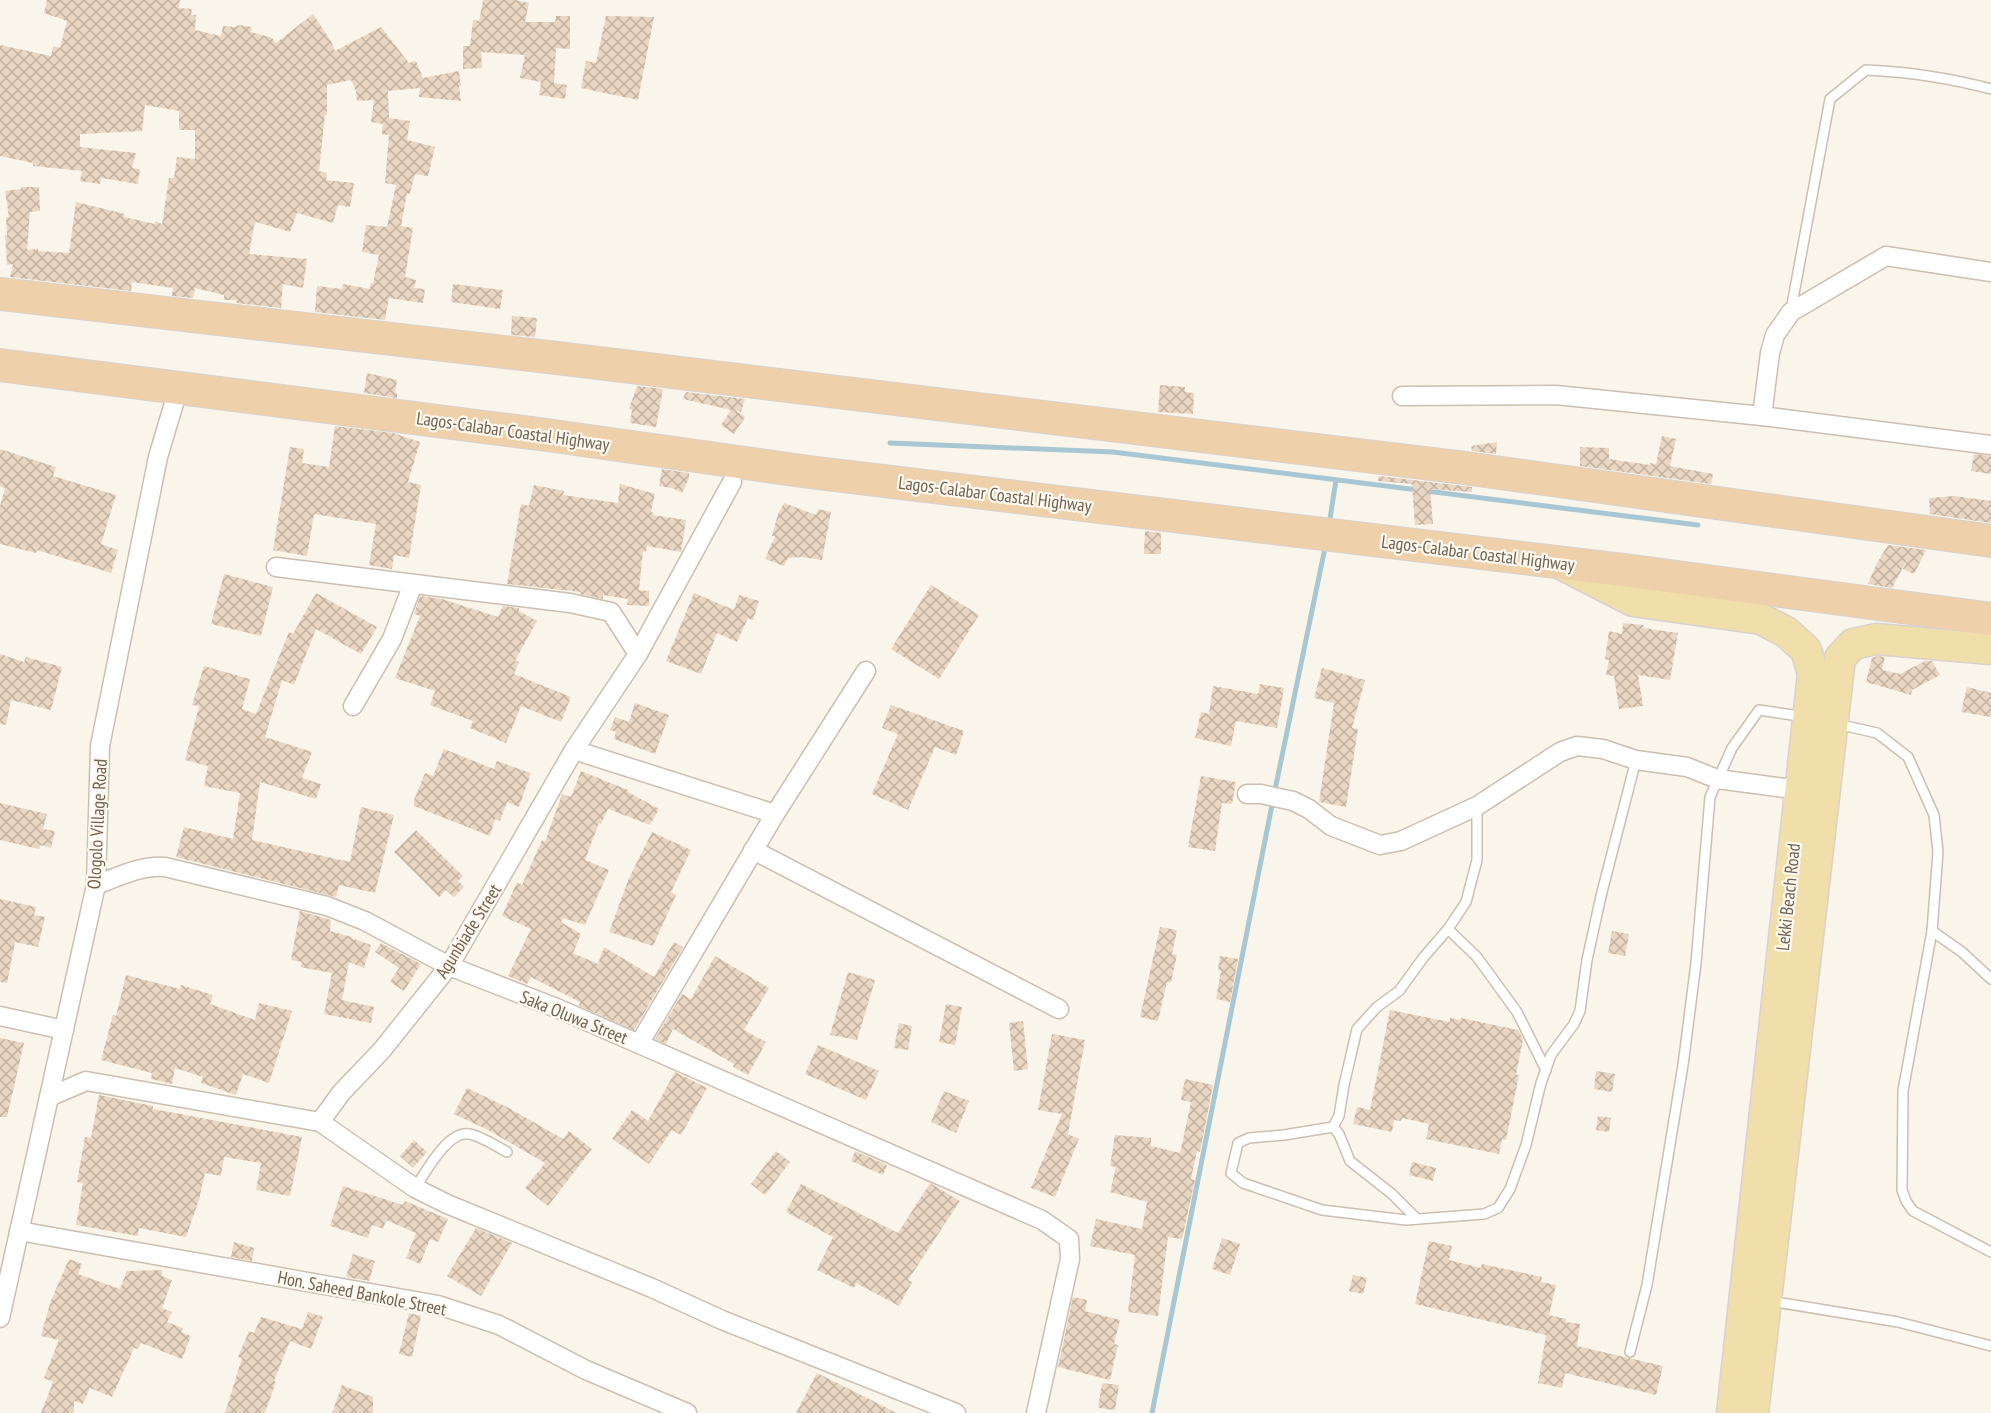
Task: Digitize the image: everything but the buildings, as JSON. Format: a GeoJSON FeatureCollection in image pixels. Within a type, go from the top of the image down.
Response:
{"type":"FeatureCollection","features":[{"type":"Feature","properties":{"kind":"highway"},"geometry":{"type":"LineString","coordinates":[[0,294],[1454,466],[1991,541]]}},
{"type":"Feature","properties":{"kind":"highway","name":"Lagos-Calabar Coastal Highway"},"geometry":{"type":"LineString","coordinates":[[0,365],[548,435],[809,472],[1557,562],[1991,619]]}},
{"type":"Feature","properties":{"kind":"main road","name":"Lekki Beach Road"},"geometry":{"type":"LineString","coordinates":[[1557,562],[1633,601],[1761,619],[1786,632],[1806,651],[1813,674],[1821,720],[1766,1301],[1753,1413]]}},
{"type":"Feature","properties":{"kind":"main road","name":"Lekki Beach Road"},"geometry":{"type":"LineString","coordinates":[[1732,1413],[1800,789],[1840,658],[1853,644],[1876,639],[1991,649]]}},
{"type":"Feature","properties":{"kind":"street"},"geometry":{"type":"LineString","coordinates":[[1762,416],[1770,353],[1775,335],[1791,312],[1886,256],[1991,272]]}},
{"type":"Feature","properties":{"kind":"street"},"geometry":{"type":"LineString","coordinates":[[1402,396],[1556,395],[1762,416],[1991,445]]}},
{"type":"Feature","properties":{"kind":"street","name":"Ologolo Village Road"},"geometry":{"type":"LineString","coordinates":[[0,1318],[96,885],[100,746],[158,457],[175,400]]}},
{"type":"Feature","properties":{"kind":"street","name":"Agunbiade Street"},"geometry":{"type":"LineString","coordinates":[[320,1122],[341,1093],[382,1050],[449,966],[574,750],[638,654],[732,482]]}},
{"type":"Feature","properties":{"kind":"street"},"geometry":{"type":"LineString","coordinates":[[276,567],[570,603],[610,612],[638,654]]}},
{"type":"Feature","properties":{"kind":"street"},"geometry":{"type":"LineString","coordinates":[[353,706],[392,639],[413,584]]}},
{"type":"Feature","properties":{"kind":"street"},"geometry":{"type":"LineString","coordinates":[[639,1044],[753,850],[866,671]]}},
{"type":"Feature","properties":{"kind":"street"},"geometry":{"type":"LineString","coordinates":[[1247,794],[1262,794],[1293,801],[1309,809],[1331,826],[1380,844],[1401,841],[1477,806],[1560,752],[1577,746],[1603,749],[1636,760],[1687,767],[1717,779],[1800,789]]}},
{"type":"Feature","properties":{"kind":"street"},"geometry":{"type":"LineString","coordinates":[[574,750],[775,814]]}},
{"type":"Feature","properties":{"kind":"street"},"geometry":{"type":"LineString","coordinates":[[753,850],[1059,1009]]}},
{"type":"Feature","properties":{"kind":"street","name":"Saka Oluwa Street"},"geometry":{"type":"LineString","coordinates":[[96,885],[153,866],[176,869],[327,906],[374,926],[449,966],[559,1009],[1042,1220],[1069,1239],[1070,1259],[1036,1413]]}},
{"type":"Feature","properties":{"kind":"street"},"geometry":{"type":"LineString","coordinates":[[0,1016],[64,1030]]}},
{"type":"Feature","properties":{"kind":"street"},"geometry":{"type":"LineString","coordinates":[[49,1097],[86,1081],[320,1122],[415,1188],[447,1204],[652,1288],[722,1320],[956,1413]]}},
{"type":"Feature","properties":{"kind":"street","name":"Hon. Saheed Bankole Street"},"geometry":{"type":"LineString","coordinates":[[19,1231],[438,1305],[499,1325],[586,1370],[687,1413]]}},
{"type":"Feature","properties":{"kind":"lane"},"geometry":{"type":"LineString","coordinates":[[1791,312],[1830,99],[1866,70],[1897,71],[1956,80],[1991,89]]}},
{"type":"Feature","properties":{"kind":"lane"},"geometry":{"type":"LineString","coordinates":[[1630,1352],[1647,1286],[1683,1065],[1696,963],[1710,797],[1732,748],[1759,710],[1821,720],[1877,733],[1908,757],[1934,815],[1938,852],[1932,931],[1903,1091],[1902,1190],[1913,1211],[1991,1252]]}},
{"type":"Feature","properties":{"kind":"lane"},"geometry":{"type":"LineString","coordinates":[[1477,806],[1477,860],[1466,902],[1448,929],[1399,991],[1377,1007],[1357,1029],[1339,1116],[1333,1126],[1284,1135],[1249,1138],[1238,1143],[1231,1173],[1243,1183],[1322,1210],[1406,1220],[1484,1214],[1498,1208],[1510,1189],[1526,1145],[1551,1055],[1574,1024],[1580,1011],[1587,960],[1601,896],[1636,760]]}},
{"type":"Feature","properties":{"kind":"lane"},"geometry":{"type":"LineString","coordinates":[[1448,929],[1477,957],[1517,1012],[1546,1070]]}},
{"type":"Feature","properties":{"kind":"lane"},"geometry":{"type":"LineString","coordinates":[[1932,931],[1962,952],[1991,979]]}},
{"type":"Feature","properties":{"kind":"lane"},"geometry":{"type":"LineString","coordinates":[[1333,1126],[1340,1134],[1350,1161],[1392,1194],[1417,1220]]}},
{"type":"Feature","properties":{"kind":"lane"},"geometry":{"type":"LineString","coordinates":[[415,1188],[446,1144],[457,1135],[470,1134],[507,1152]]}},
{"type":"Feature","properties":{"kind":"lane"},"geometry":{"type":"LineString","coordinates":[[1766,1301],[1898,1322],[1991,1346]]}},
{"type":"Feature","properties":{"kind":"waterway"},"geometry":{"type":"LineString","coordinates":[[890,443],[1113,452],[1698,525]]}},
{"type":"Feature","properties":{"kind":"waterway"},"geometry":{"type":"LineString","coordinates":[[1329,525],[1336,480]]}},
{"type":"Feature","properties":{"kind":"waterway"},"geometry":{"type":"LineString","coordinates":[[1276,785],[1326,543]]}},
{"type":"Feature","properties":{"kind":"waterway"},"geometry":{"type":"LineString","coordinates":[[1152,1413],[1272,805]]}}]}
